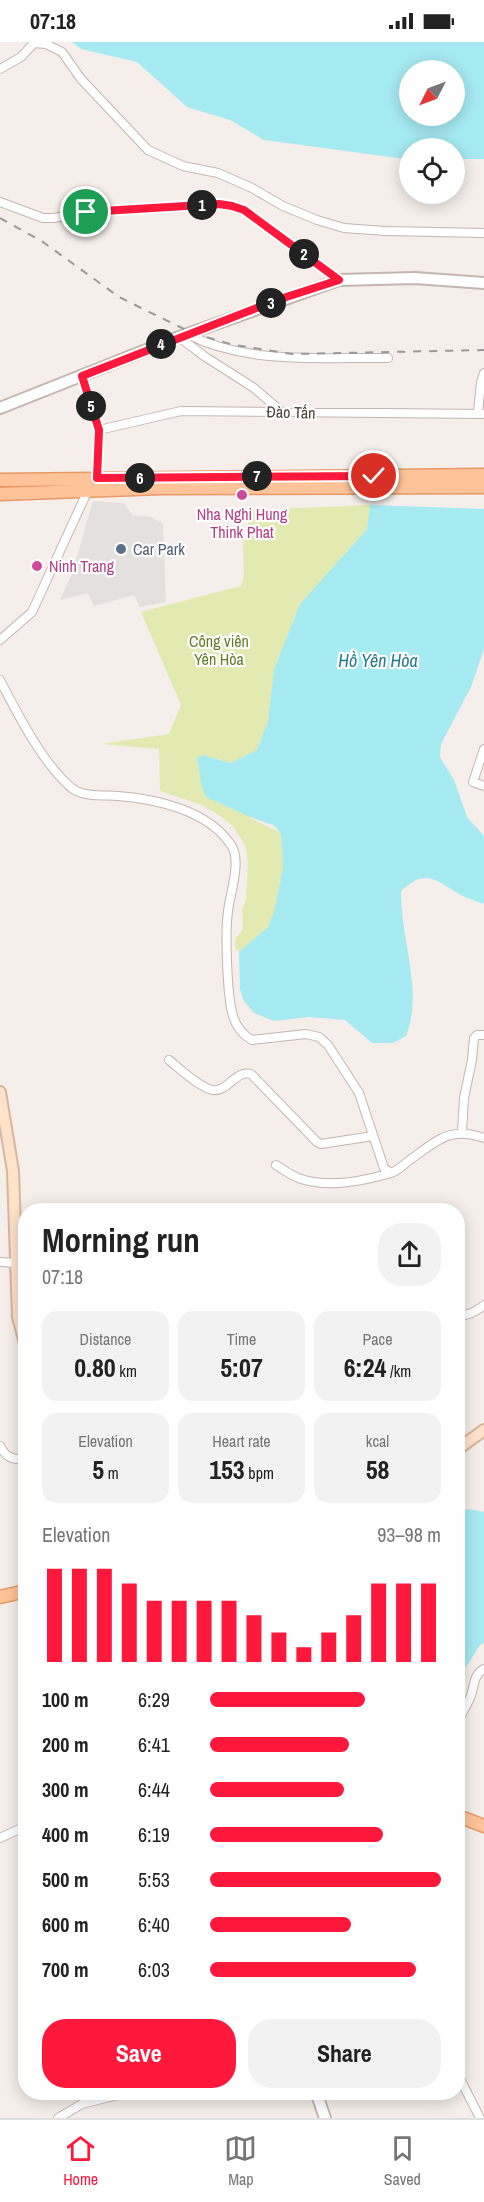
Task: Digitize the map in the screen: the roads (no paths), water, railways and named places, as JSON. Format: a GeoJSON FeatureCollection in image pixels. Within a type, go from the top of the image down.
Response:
{"type":"FeatureCollection","features":[{"type":"Feature","properties":{"kind":"main road"},"geometry":{"type":"LineString","coordinates":[[0,480],[484,476]]}},
{"type":"Feature","properties":{"kind":"main road"},"geometry":{"type":"LineString","coordinates":[[0,494],[88,490],[484,487]]}},
{"type":"Feature","properties":{"kind":"main road"},"geometry":{"type":"LineString","coordinates":[[0,1092],[13,1171],[18,1317]]}},
{"type":"Feature","properties":{"kind":"main road"},"geometry":{"type":"LineString","coordinates":[[465,1445],[484,1430]]}},
{"type":"Feature","properties":{"kind":"main road"},"geometry":{"type":"LineString","coordinates":[[0,1597],[18,1593]]}},
{"type":"Feature","properties":{"kind":"main road"},"geometry":{"type":"LineString","coordinates":[[465,1819],[484,1826]]}},
{"type":"Feature","properties":{"kind":"street"},"geometry":{"type":"LineString","coordinates":[[0,69],[21,57],[34,44],[46,44],[62,52],[81,79],[148,150],[183,166],[218,173],[252,188],[283,206],[317,220],[344,228],[484,233]]}},
{"type":"Feature","properties":{"kind":"street"},"geometry":{"type":"LineString","coordinates":[[0,202],[46,218],[86,212],[219,204],[232,206],[244,210],[339,280]]}},
{"type":"Feature","properties":{"kind":"street"},"geometry":{"type":"LineString","coordinates":[[0,408],[183,336],[339,280],[415,278],[484,283]]}},
{"type":"Feature","properties":{"kind":"street"},"geometry":{"type":"LineString","coordinates":[[183,336],[264,355],[305,358],[388,358]]}},
{"type":"Feature","properties":{"kind":"street"},"geometry":{"type":"LineString","coordinates":[[183,336],[204,356],[254,388],[282,412]]}},
{"type":"Feature","properties":{"kind":"street"},"geometry":{"type":"LineString","coordinates":[[481,414],[481,382],[484,373]]}},
{"type":"Feature","properties":{"kind":"street"},"geometry":{"type":"LineString","coordinates":[[82,376],[99,430],[97,478]]}},
{"type":"Feature","properties":{"kind":"street","name":"Đào Tấn"},"geometry":{"type":"LineString","coordinates":[[99,430],[181,411],[481,414]]}},
{"type":"Feature","properties":{"kind":"street"},"geometry":{"type":"LineString","coordinates":[[0,640],[32,612],[88,490]]}},
{"type":"Feature","properties":{"kind":"street"},"geometry":{"type":"LineString","coordinates":[[0,680],[29,733],[56,771],[75,791],[86,794],[131,797],[170,806],[205,820],[225,836],[234,848],[235,856],[227,934],[230,1001],[236,1023],[241,1031],[252,1040],[306,1034],[319,1037],[328,1045],[359,1093],[384,1168],[391,1173]]}},
{"type":"Feature","properties":{"kind":"street"},"geometry":{"type":"LineString","coordinates":[[484,749],[473,782],[484,786]]}},
{"type":"Feature","properties":{"kind":"street"},"geometry":{"type":"LineString","coordinates":[[462,1132],[464,1098],[474,1038],[477,1035],[484,1035]]}},
{"type":"Feature","properties":{"kind":"street"},"geometry":{"type":"LineString","coordinates":[[169,1060],[203,1086],[213,1090],[222,1088],[241,1075],[251,1074],[317,1142],[373,1136]]}},
{"type":"Feature","properties":{"kind":"street"},"geometry":{"type":"LineString","coordinates":[[276,1165],[292,1176],[303,1180],[326,1183],[372,1179],[397,1171],[447,1135],[462,1132],[484,1138]]}},
{"type":"Feature","properties":{"kind":"street"},"geometry":{"type":"LineString","coordinates":[[0,1262],[15,1263]]}},
{"type":"Feature","properties":{"kind":"street"},"geometry":{"type":"LineString","coordinates":[[465,1315],[476,1312],[484,1305]]}},
{"type":"Feature","properties":{"kind":"street"},"geometry":{"type":"LineString","coordinates":[[0,1446],[10,1459],[18,1459]]}},
{"type":"Feature","properties":{"kind":"street"},"geometry":{"type":"LineString","coordinates":[[465,1709],[471,1698],[474,1682],[479,1672],[484,1669]]}},
{"type":"Feature","properties":{"kind":"street"},"geometry":{"type":"LineString","coordinates":[[0,1838],[18,1830]]}},
{"type":"Feature","properties":{"kind":"street"},"geometry":{"type":"LineString","coordinates":[[465,2089],[480,2118]]}},
{"type":"Feature","properties":{"kind":"street"},"geometry":{"type":"LineString","coordinates":[[58,2118],[82,2104],[98,2100]]}},
{"type":"Feature","properties":{"kind":"street"},"geometry":{"type":"LineString","coordinates":[[319,2100],[325,2118]]}},
{"type":"Feature","properties":{"kind":"water"},"geometry":{"type":"Polygon","coordinates":[[[72,42],[484,42],[484,159],[465,159],[465,138],[399,138],[399,158],[264,140],[230,120],[187,107],[137,62],[81,49],[72,42]]]}},
{"type":"Feature","properties":{"kind":"water","name":"Hồ Yên Hòa"},"geometry":{"type":"Polygon","coordinates":[[[370,505],[484,509],[484,649],[471,687],[441,744],[440,757],[454,780],[467,817],[484,836],[484,904],[438,881],[425,878],[410,884],[401,891],[413,1001],[406,1036],[393,1043],[372,1043],[345,1020],[309,1017],[274,1021],[254,1013],[244,1001],[240,990],[239,952],[268,927],[274,912],[283,868],[281,833],[273,825],[206,797],[202,788],[197,758],[202,755],[231,763],[257,750],[268,721],[274,669],[300,604],[367,529],[370,505]]]}},
{"type":"Feature","properties":{"kind":"water"},"geometry":{"type":"Polygon","coordinates":[[[465,1510],[484,1512],[484,1643],[480,1645],[465,1669],[465,1510]]]}},
{"type":"Feature","properties":{"kind":"railway"},"geometry":{"type":"LineString","coordinates":[[0,218],[43,242],[119,297],[192,333],[234,345],[292,354],[484,350]]}},
{"type":"Feature","properties":{"kind":"place","name":"Nha Nghi Hung Think Phat"},"geometry":{"type":"Point","coordinates":[242,495]}},
{"type":"Feature","properties":{"kind":"place","name":"Car Park"},"geometry":{"type":"Point","coordinates":[121,549]}},
{"type":"Feature","properties":{"kind":"place","name":"Ninh Trang"},"geometry":{"type":"Point","coordinates":[37,566]}},
{"type":"Feature","properties":{"kind":"park label","name":"Công viên Yên Hòa"},"geometry":{"type":"Point","coordinates":[219,650]}}]}
